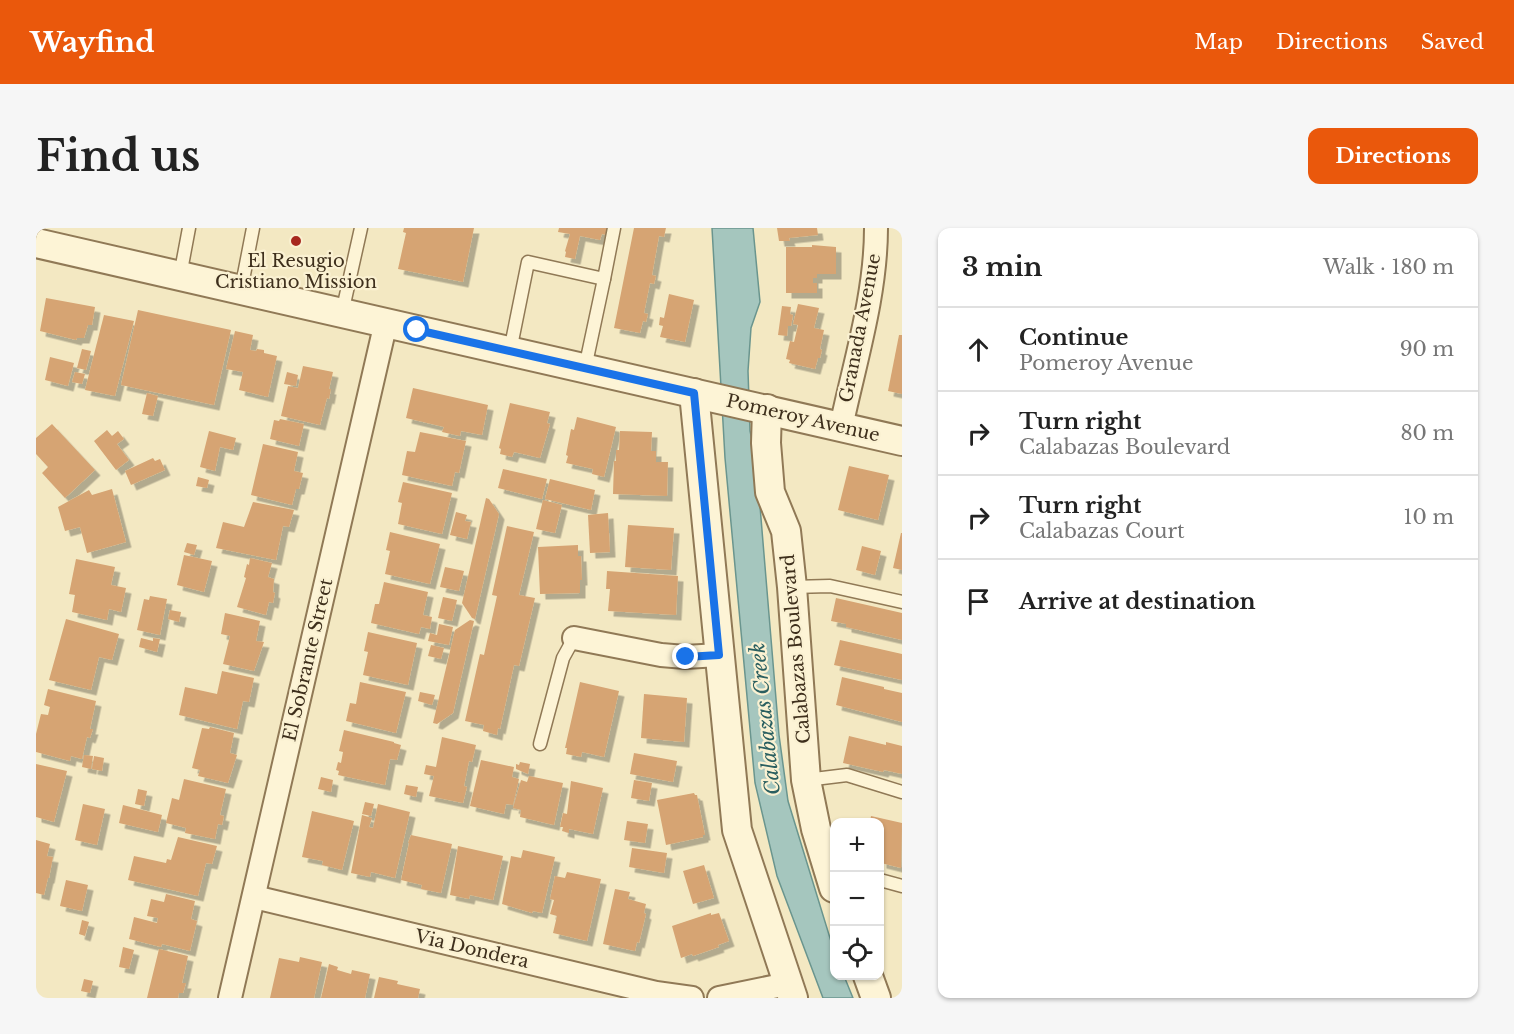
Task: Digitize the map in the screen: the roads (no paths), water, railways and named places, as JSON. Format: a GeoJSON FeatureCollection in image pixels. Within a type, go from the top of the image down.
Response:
{"type":"FeatureCollection","features":[{"type":"Feature","properties":{"kind":"street","name":"Granada Avenue"},"geometry":{"type":"LineString","coordinates":[[841,427],[867,313],[876,252],[876,228]]}},
{"type":"Feature","properties":{"kind":"street","name":"Pomeroy Avenue"},"geometry":{"type":"LineString","coordinates":[[36,243],[902,441]]}},
{"type":"Feature","properties":{"kind":"street","name":"El Sobrante Street"},"geometry":{"type":"LineString","coordinates":[[230,998],[386,322]]}},
{"type":"Feature","properties":{"kind":"street"},"geometry":{"type":"LineString","coordinates":[[698,393],[719,655],[737,830],[790,991],[719,998]]}},
{"type":"Feature","properties":{"kind":"street","name":"Calabazas Boulevard"},"geometry":{"type":"LineString","coordinates":[[760,407],[766,442],[770,492],[786,531],[806,780],[816,829],[830,874]]}},
{"type":"Feature","properties":{"kind":"street"},"geometry":{"type":"LineString","coordinates":[[574,638],[662,655],[719,655]]}},
{"type":"Feature","properties":{"kind":"street","name":"Via Dondera"},"geometry":{"type":"LineString","coordinates":[[254,897],[656,993],[692,998]]}},
{"type":"Feature","properties":{"kind":"street"},"geometry":{"type":"LineString","coordinates":[[870,980],[876,998]]}},
{"type":"Feature","properties":{"kind":"lane"},"geometry":{"type":"LineString","coordinates":[[180,276],[189,228]]}},
{"type":"Feature","properties":{"kind":"lane"},"geometry":{"type":"LineString","coordinates":[[241,290],[253,228]]}},
{"type":"Feature","properties":{"kind":"lane"},"geometry":{"type":"LineString","coordinates":[[342,313],[361,228]]}},
{"type":"Feature","properties":{"kind":"lane"},"geometry":{"type":"LineString","coordinates":[[585,368],[615,228]]}},
{"type":"Feature","properties":{"kind":"lane"},"geometry":{"type":"LineString","coordinates":[[510,351],[528,262],[604,279]]}},
{"type":"Feature","properties":{"kind":"lane"},"geometry":{"type":"LineString","coordinates":[[792,586],[830,586],[902,602]]}},
{"type":"Feature","properties":{"kind":"lane"},"geometry":{"type":"LineString","coordinates":[[540,744],[563,658],[574,638]]}},
{"type":"Feature","properties":{"kind":"lane"},"geometry":{"type":"LineString","coordinates":[[806,780],[847,775],[902,792]]}},
{"type":"Feature","properties":{"kind":"lane"},"geometry":{"type":"LineString","coordinates":[[884,881],[902,886]]}},
{"type":"Feature","properties":{"kind":"water","name":"Calabazas Creek"},"geometry":{"type":"Polygon","coordinates":[[[712,228],[753,228],[760,302],[751,328],[748,371],[750,431],[756,458],[779,735],[788,801],[830,938],[830,980],[846,980],[853,998],[823,998],[777,876],[755,783],[725,458],[712,228]]]}},
{"type":"Feature","properties":{"kind":"place","name":"El Resugio Cristiano Mission"},"geometry":{"type":"Point","coordinates":[296,241]}}]}
